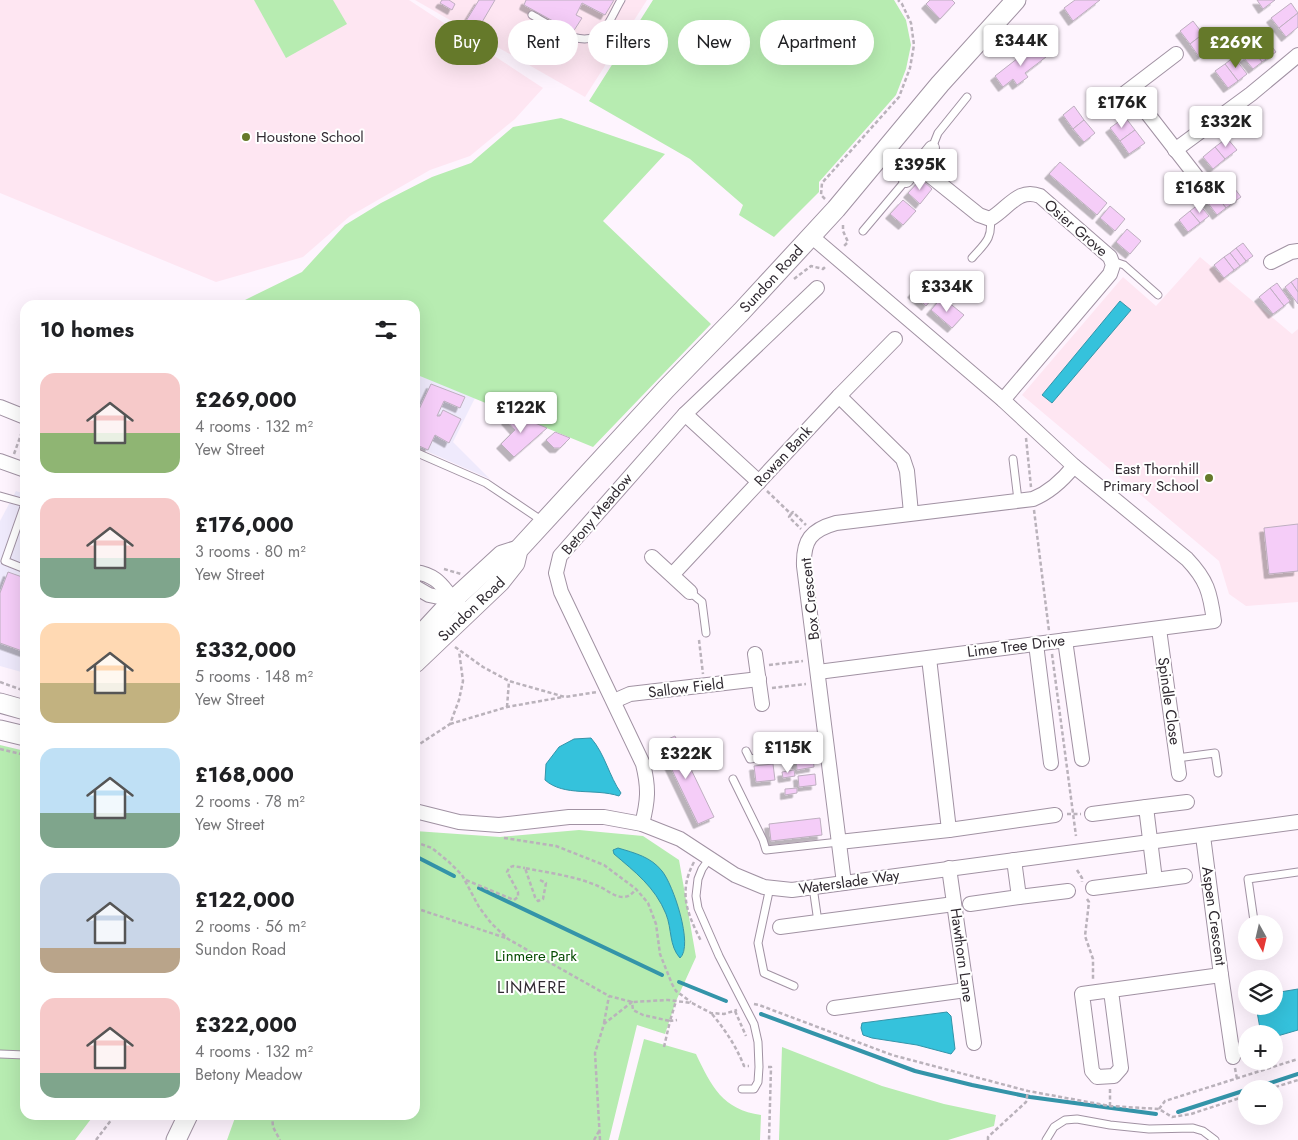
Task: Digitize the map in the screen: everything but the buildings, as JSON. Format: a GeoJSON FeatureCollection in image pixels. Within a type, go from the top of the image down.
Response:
{"type":"FeatureCollection","features":[{"type":"Feature","properties":{"kind":"street","name":"Sundon Road"},"geometry":{"type":"LineString","coordinates":[[420,636],[453,600],[502,555],[518,550],[666,389],[811,236],[940,84],[1016,0]]}},
{"type":"Feature","properties":{"kind":"street"},"geometry":{"type":"LineString","coordinates":[[1104,109],[1176,54]]}},
{"type":"Feature","properties":{"kind":"street"},"geometry":{"type":"LineString","coordinates":[[1175,150],[1251,94],[1298,55]]}},
{"type":"Feature","properties":{"kind":"street"},"geometry":{"type":"LineString","coordinates":[[1130,90],[1196,176],[1186,188]]}},
{"type":"Feature","properties":{"kind":"street"},"geometry":{"type":"LineString","coordinates":[[906,180],[932,148]]}},
{"type":"Feature","properties":{"kind":"street"},"geometry":{"type":"LineString","coordinates":[[918,166],[979,215],[990,219]]}},
{"type":"Feature","properties":{"kind":"street","name":"Osier Grove"},"geometry":{"type":"LineString","coordinates":[[990,219],[1000,214],[1020,195],[1031,192],[1040,196],[1110,258],[1113,265],[1110,274],[1002,400]]}},
{"type":"Feature","properties":{"kind":"street"},"geometry":{"type":"LineString","coordinates":[[811,236],[924,334],[955,349],[967,360],[976,378],[1074,466],[1064,478],[1046,493],[1033,499],[836,523],[823,526],[812,535]]}},
{"type":"Feature","properties":{"kind":"street"},"geometry":{"type":"LineString","coordinates":[[1271,262],[1291,252],[1298,251]]}},
{"type":"Feature","properties":{"kind":"street","name":"Betony Meadow"},"geometry":{"type":"LineString","coordinates":[[642,824],[648,803],[645,771],[614,701],[561,592],[556,573],[560,556],[685,414],[817,288]]}},
{"type":"Feature","properties":{"kind":"street","name":"Rowan Bank"},"geometry":{"type":"LineString","coordinates":[[672,574],[895,339]]}},
{"type":"Feature","properties":{"kind":"street"},"geometry":{"type":"LineString","coordinates":[[839,396],[902,459],[907,471],[911,513]]}},
{"type":"Feature","properties":{"kind":"street"},"geometry":{"type":"LineString","coordinates":[[0,408],[20,414]]}},
{"type":"Feature","properties":{"kind":"street"},"geometry":{"type":"LineString","coordinates":[[685,414],[759,482]]}},
{"type":"Feature","properties":{"kind":"street"},"geometry":{"type":"LineString","coordinates":[[5,463],[20,468]]}},
{"type":"Feature","properties":{"kind":"street","name":"Lime Tree Drive"},"geometry":{"type":"LineString","coordinates":[[818,671],[1214,621],[1208,591],[1201,574],[1187,559],[1074,466]]}},
{"type":"Feature","properties":{"kind":"street","name":"Box Crescent"},"geometry":{"type":"LineString","coordinates":[[812,535],[804,553],[804,566],[844,883]]}},
{"type":"Feature","properties":{"kind":"street","name":"Sundon Road"},"geometry":{"type":"LineString","coordinates":[[420,658],[506,576],[515,563],[518,550]]}},
{"type":"Feature","properties":{"kind":"street"},"geometry":{"type":"LineString","coordinates":[[652,557],[690,592]]}},
{"type":"Feature","properties":{"kind":"street"},"geometry":{"type":"LineString","coordinates":[[420,573],[443,584],[453,600],[468,614]]}},
{"type":"Feature","properties":{"kind":"street"},"geometry":{"type":"LineString","coordinates":[[420,590],[429,595],[453,600]]}},
{"type":"Feature","properties":{"kind":"street","name":"Spindle Close"},"geometry":{"type":"LineString","coordinates":[[1159,629],[1179,774]]}},
{"type":"Feature","properties":{"kind":"street"},"geometry":{"type":"LineString","coordinates":[[1065,640],[1082,759]]}},
{"type":"Feature","properties":{"kind":"street"},"geometry":{"type":"LineString","coordinates":[[1036,644],[1051,762]]}},
{"type":"Feature","properties":{"kind":"street"},"geometry":{"type":"LineString","coordinates":[[929,658],[949,830]]}},
{"type":"Feature","properties":{"kind":"street","name":"Sallow Field"},"geometry":{"type":"LineString","coordinates":[[614,701],[630,694],[759,679]]}},
{"type":"Feature","properties":{"kind":"street"},"geometry":{"type":"LineString","coordinates":[[0,703],[20,709]]}},
{"type":"Feature","properties":{"kind":"street"},"geometry":{"type":"LineString","coordinates":[[0,730],[20,735]]}},
{"type":"Feature","properties":{"kind":"street"},"geometry":{"type":"LineString","coordinates":[[1092,814],[1187,802]]}},
{"type":"Feature","properties":{"kind":"street"},"geometry":{"type":"LineString","coordinates":[[1146,807],[1155,880]]}},
{"type":"Feature","properties":{"kind":"street","name":"Waterslade Way"},"geometry":{"type":"LineString","coordinates":[[420,812],[459,822],[499,825],[569,817],[604,817],[642,824],[680,839],[735,875],[764,887],[792,890],[1298,822]]}},
{"type":"Feature","properties":{"kind":"street"},"geometry":{"type":"LineString","coordinates":[[839,842],[949,830],[1055,815]]}},
{"type":"Feature","properties":{"kind":"street","name":"Aspen Crescent"},"geometry":{"type":"LineString","coordinates":[[1111,991],[1121,1068],[1114,1076],[1097,1077],[1092,1070],[1082,994],[1222,975],[1203,836]]}},
{"type":"Feature","properties":{"kind":"street"},"geometry":{"type":"LineString","coordinates":[[1014,860],[1019,897]]}},
{"type":"Feature","properties":{"kind":"street","name":"Hawthorn Lane"},"geometry":{"type":"LineString","coordinates":[[949,868],[974,1043]]}},
{"type":"Feature","properties":{"kind":"street"},"geometry":{"type":"LineString","coordinates":[[1093,888],[1185,876]]}},
{"type":"Feature","properties":{"kind":"street"},"geometry":{"type":"LineString","coordinates":[[970,904],[1068,891]]}},
{"type":"Feature","properties":{"kind":"street"},"geometry":{"type":"LineString","coordinates":[[780,927],[954,904]]}},
{"type":"Feature","properties":{"kind":"street"},"geometry":{"type":"LineString","coordinates":[[1222,975],[1233,1057]]}},
{"type":"Feature","properties":{"kind":"street"},"geometry":{"type":"LineString","coordinates":[[834,1008],[966,990]]}},
{"type":"Feature","properties":{"kind":"street"},"geometry":{"type":"LineString","coordinates":[[176,1140],[186,1120]]}},
{"type":"Feature","properties":{"kind":"lane"},"geometry":{"type":"LineString","coordinates":[[532,15],[573,37],[586,40],[595,38],[604,30],[621,0]]}},
{"type":"Feature","properties":{"kind":"lane"},"geometry":{"type":"LineString","coordinates":[[932,148],[938,133],[967,97]]}},
{"type":"Feature","properties":{"kind":"lane"},"geometry":{"type":"LineString","coordinates":[[862,231],[906,180]]}},
{"type":"Feature","properties":{"kind":"lane"},"geometry":{"type":"LineString","coordinates":[[972,258],[990,237],[992,230],[990,219]]}},
{"type":"Feature","properties":{"kind":"lane"},"geometry":{"type":"LineString","coordinates":[[1113,265],[1124,266],[1158,295]]}},
{"type":"Feature","properties":{"kind":"lane"},"geometry":{"type":"LineString","coordinates":[[420,454],[486,482],[544,522]]}},
{"type":"Feature","properties":{"kind":"lane"},"geometry":{"type":"LineString","coordinates":[[1013,459],[1018,500]]}},
{"type":"Feature","properties":{"kind":"lane"},"geometry":{"type":"LineString","coordinates":[[0,496],[20,502]]}},
{"type":"Feature","properties":{"kind":"lane"},"geometry":{"type":"LineString","coordinates":[[20,518],[5,561],[20,567]]}},
{"type":"Feature","properties":{"kind":"lane"},"geometry":{"type":"LineString","coordinates":[[690,592],[702,602],[706,633]]}},
{"type":"Feature","properties":{"kind":"lane"},"geometry":{"type":"LineString","coordinates":[[746,751],[750,758],[828,747]]}},
{"type":"Feature","properties":{"kind":"lane"},"geometry":{"type":"LineString","coordinates":[[1177,758],[1215,753],[1218,773]]}},
{"type":"Feature","properties":{"kind":"lane"},"geometry":{"type":"LineString","coordinates":[[733,779],[764,840],[766,850],[839,842]]}},
{"type":"Feature","properties":{"kind":"lane"},"geometry":{"type":"LineString","coordinates":[[709,858],[698,879],[696,896],[698,908],[719,956],[754,1024],[758,1042],[758,1082],[754,1089],[742,1089]]}},
{"type":"Feature","properties":{"kind":"lane"},"geometry":{"type":"LineString","coordinates":[[1253,915],[1248,879],[1298,872]]}},
{"type":"Feature","properties":{"kind":"lane"},"geometry":{"type":"LineString","coordinates":[[770,887],[758,943],[764,973],[794,986]]}},
{"type":"Feature","properties":{"kind":"lane"},"geometry":{"type":"LineString","coordinates":[[813,887],[818,922]]}},
{"type":"Feature","properties":{"kind":"lane"},"geometry":{"type":"LineString","coordinates":[[0,1054],[20,1055]]}},
{"type":"Feature","properties":{"kind":"lane"},"geometry":{"type":"LineString","coordinates":[[1046,1140],[1054,1127],[1065,1120],[1077,1119],[1149,1129],[1193,1128],[1204,1131],[1214,1140]]}},
{"type":"Feature","properties":{"kind":"path"},"geometry":{"type":"LineString","coordinates":[[826,200],[821,195],[822,183],[900,97],[910,68],[914,45],[911,23],[902,4],[898,0]]}},
{"type":"Feature","properties":{"kind":"path"},"geometry":{"type":"LineString","coordinates":[[843,223],[843,231],[848,242]]}},
{"type":"Feature","properties":{"kind":"path"},"geometry":{"type":"LineString","coordinates":[[5,463],[20,432]]}},
{"type":"Feature","properties":{"kind":"path"},"geometry":{"type":"LineString","coordinates":[[759,482],[791,514],[793,512],[812,535]]}},
{"type":"Feature","properties":{"kind":"path"},"geometry":{"type":"LineString","coordinates":[[791,514],[789,518],[812,535]]}},
{"type":"Feature","properties":{"kind":"path"},"geometry":{"type":"LineString","coordinates":[[704,686],[698,634],[706,633]]}},
{"type":"Feature","properties":{"kind":"path"},"geometry":{"type":"LineString","coordinates":[[450,724],[459,700],[463,681],[459,651],[482,667],[509,681],[565,696]]}},
{"type":"Feature","properties":{"kind":"path"},"geometry":{"type":"LineString","coordinates":[[759,679],[818,671]]}},
{"type":"Feature","properties":{"kind":"path"},"geometry":{"type":"LineString","coordinates":[[759,679],[818,671]]}},
{"type":"Feature","properties":{"kind":"path"},"geometry":{"type":"LineString","coordinates":[[507,706],[509,681]]}},
{"type":"Feature","properties":{"kind":"path"},"geometry":{"type":"LineString","coordinates":[[0,682],[20,689]]}},
{"type":"Feature","properties":{"kind":"path"},"geometry":{"type":"LineString","coordinates":[[420,744],[450,724],[507,706],[595,693],[607,687]]}},
{"type":"Feature","properties":{"kind":"path"},"geometry":{"type":"LineString","coordinates":[[0,749],[20,754]]}},
{"type":"Feature","properties":{"kind":"path"},"geometry":{"type":"LineString","coordinates":[[1055,815],[1092,814]]}},
{"type":"Feature","properties":{"kind":"path"},"geometry":{"type":"LineString","coordinates":[[499,825],[500,837],[556,846],[604,865],[636,890],[648,903],[656,924],[660,954],[676,991],[692,1003],[712,1013],[724,1014],[751,1004],[759,1005],[892,1055],[1028,1091],[1110,1106],[1159,1110],[1172,1117],[1191,1114],[1238,1099]]}},
{"type":"Feature","properties":{"kind":"path"},"geometry":{"type":"LineString","coordinates":[[420,844],[432,848],[449,862],[464,879],[491,923],[508,939]]}},
{"type":"Feature","properties":{"kind":"path"},"geometry":{"type":"LineString","coordinates":[[464,879],[514,900],[518,897],[518,892],[507,872],[513,866],[562,875],[598,886],[624,898],[636,890]]}},
{"type":"Feature","properties":{"kind":"path"},"geometry":{"type":"LineString","coordinates":[[525,868],[535,898],[538,901],[543,899],[546,883],[540,880]]}},
{"type":"Feature","properties":{"kind":"path"},"geometry":{"type":"LineString","coordinates":[[420,910],[508,939],[609,996],[632,1002],[668,1000],[692,1003]]}},
{"type":"Feature","properties":{"kind":"path"},"geometry":{"type":"LineString","coordinates":[[600,1140],[595,1053],[604,1024],[609,996]]}},
{"type":"Feature","properties":{"kind":"path"},"geometry":{"type":"LineString","coordinates":[[664,1047],[676,1001]]}},
{"type":"Feature","properties":{"kind":"path"},"geometry":{"type":"LineString","coordinates":[[632,1002],[633,1010],[643,1015],[670,1022],[677,1020]]}},
{"type":"Feature","properties":{"kind":"path"},"geometry":{"type":"LineString","coordinates":[[604,1024],[632,1002]]}},
{"type":"Feature","properties":{"kind":"path"},"geometry":{"type":"LineString","coordinates":[[712,1013],[727,1032],[744,1066],[749,1066]]}},
{"type":"Feature","properties":{"kind":"path"},"geometry":{"type":"LineString","coordinates":[[1159,1110],[1165,1102],[1298,1059]]}},
{"type":"Feature","properties":{"kind":"path"},"geometry":{"type":"LineString","coordinates":[[1283,1085],[1298,1080]]}},
{"type":"Feature","properties":{"kind":"path"},"geometry":{"type":"LineString","coordinates":[[988,1140],[988,1137],[1026,1102],[1028,1091]]}},
{"type":"Feature","properties":{"kind":"path"},"geometry":{"type":"LineString","coordinates":[[96,1140],[111,1120]]}},
{"type":"Feature","properties":{"kind":"path"},"geometry":{"type":"LineString","coordinates":[[272,1120],[273,1127],[280,1140]]}},
{"type":"Feature","properties":{"kind":"path"},"geometry":{"type":"LineString","coordinates":[[594,1140],[600,1130]]}},
{"type":"Feature","properties":{"kind":"shaded area","name":"Houstone School"},"geometry":{"type":"Polygon","coordinates":[[[0,0],[409,0],[439,20],[435,20],[435,65],[498,65],[498,58],[543,88],[515,119],[470,156],[430,170],[350,216],[303,257],[216,282],[0,193],[0,0]]]}},
{"type":"Feature","properties":{"kind":"shaded area"},"geometry":{"type":"Polygon","coordinates":[[[415,0],[647,0],[634,20],[588,20],[588,65],[605,65],[585,97],[529,65],[578,65],[578,20],[508,20],[508,53],[498,47],[498,20],[450,20],[415,0]]]}},
{"type":"Feature","properties":{"kind":"shaded area","name":"East Thornhill Primary School"},"geometry":{"type":"Polygon","coordinates":[[[1200,257],[1292,334],[1298,329],[1298,602],[1246,606],[1229,594],[1219,561],[1022,395],[1123,277],[1156,306],[1200,257]]]}},
{"type":"Feature","properties":{"kind":"shaded area"},"geometry":{"type":"Polygon","coordinates":[[[420,376],[475,398],[453,442],[490,479],[420,448],[420,376]]]}},
{"type":"Feature","properties":{"kind":"shaded area"},"geometry":{"type":"Polygon","coordinates":[[[16,491],[20,492],[20,672],[0,666],[0,521],[16,491]]]}},
{"type":"Feature","properties":{"kind":"green space"},"geometry":{"type":"Polygon","coordinates":[[[254,0],[333,0],[347,24],[286,58],[254,0]]]}},
{"type":"Feature","properties":{"kind":"green space"},"geometry":{"type":"Polygon","coordinates":[[[653,0],[894,0],[906,20],[911,45],[906,69],[896,95],[819,182],[819,192],[774,237],[739,215],[743,205],[690,159],[589,101],[612,65],[668,65],[668,20],[640,20],[653,0]]]}},
{"type":"Feature","properties":{"kind":"green space"},"geometry":{"type":"Polygon","coordinates":[[[561,118],[665,154],[603,221],[711,324],[593,447],[420,376],[420,300],[245,300],[302,272],[345,225],[381,203],[432,177],[471,163],[513,127],[561,118]]]}},
{"type":"Feature","properties":{"kind":"green space"},"geometry":{"type":"Polygon","coordinates":[[[0,745],[20,750],[20,1120],[90,1120],[75,1140],[0,1140],[0,745]]]}},
{"type":"Feature","properties":{"kind":"green space","name":"Linmere Park"},"geometry":{"type":"Polygon","coordinates":[[[579,830],[643,836],[679,860],[696,957],[676,1001],[665,1034],[637,1025],[609,1140],[227,1140],[234,1120],[420,1120],[420,831],[500,837],[579,830]]]}},
{"type":"Feature","properties":{"kind":"green space"},"geometry":{"type":"Polygon","coordinates":[[[644,1039],[696,1054],[707,1076],[720,1095],[737,1108],[761,1115],[760,1140],[618,1140],[644,1039]]]}},
{"type":"Feature","properties":{"kind":"green space"},"geometry":{"type":"Polygon","coordinates":[[[782,1047],[882,1086],[944,1104],[996,1115],[994,1126],[948,1140],[779,1140],[782,1047]]]}},
{"type":"Feature","properties":{"kind":"water"},"geometry":{"type":"Polygon","coordinates":[[[1120,301],[1131,310],[1052,403],[1042,395],[1120,301]]]}},
{"type":"Feature","properties":{"kind":"water"},"geometry":{"type":"Polygon","coordinates":[[[591,738],[600,751],[621,793],[619,796],[561,789],[545,780],[546,764],[559,747],[574,739],[591,738]]]}},
{"type":"Feature","properties":{"kind":"water"},"geometry":{"type":"Polygon","coordinates":[[[618,848],[653,862],[667,878],[680,915],[685,941],[684,951],[680,958],[672,943],[668,920],[661,904],[644,881],[614,854],[613,850],[618,848]]]}},
{"type":"Feature","properties":{"kind":"water"},"geometry":{"type":"Polygon","coordinates":[[[1298,989],[1298,1030],[1283,1034],[1283,1025],[1259,1025],[1258,1015],[1283,1015],[1283,992],[1298,989]]]}},
{"type":"Feature","properties":{"kind":"water"},"geometry":{"type":"Polygon","coordinates":[[[947,1012],[951,1016],[955,1049],[951,1054],[917,1045],[872,1038],[863,1035],[861,1028],[862,1023],[947,1012]]]}},
{"type":"Feature","properties":{"kind":"waterway"},"geometry":{"type":"LineString","coordinates":[[420,859],[454,876]]}},
{"type":"Feature","properties":{"kind":"waterway"},"geometry":{"type":"LineString","coordinates":[[479,888],[662,975]]}},
{"type":"Feature","properties":{"kind":"waterway"},"geometry":{"type":"LineString","coordinates":[[679,982],[726,1001]]}},
{"type":"Feature","properties":{"kind":"waterway"},"geometry":{"type":"LineString","coordinates":[[761,1014],[915,1071],[1030,1097],[1156,1114]]}},
{"type":"Feature","properties":{"kind":"waterway"},"geometry":{"type":"LineString","coordinates":[[1280,1080],[1298,1074]]}},
{"type":"Feature","properties":{"kind":"waterway"},"geometry":{"type":"LineString","coordinates":[[1178,1112],[1238,1093]]}},
{"type":"Feature","properties":{"kind":"place","name":"Houstone School"},"geometry":{"type":"Point","coordinates":[246,137]}},
{"type":"Feature","properties":{"kind":"place","name":"East Thornhill Primary School"},"geometry":{"type":"Point","coordinates":[1209,478]}},
{"type":"Feature","properties":{"kind":"district","name":"LINMERE"},"geometry":{"type":"Point","coordinates":[532,987]}}]}
